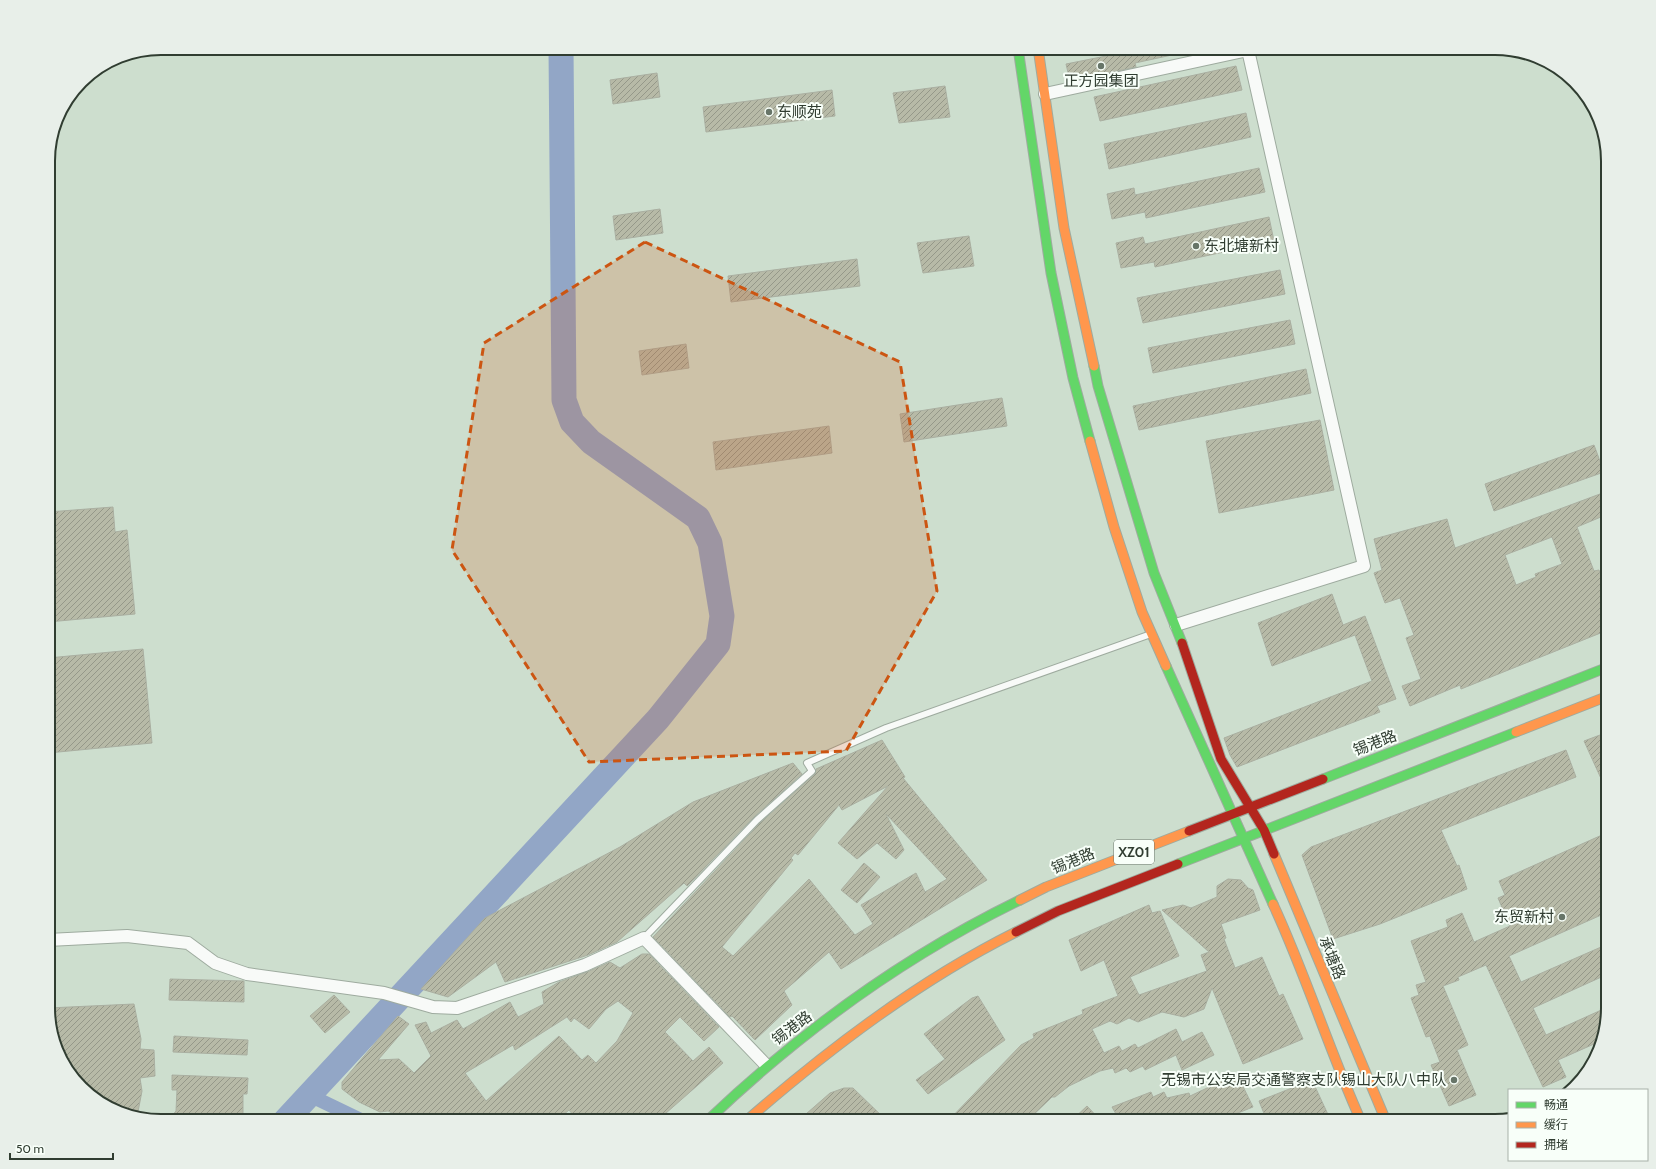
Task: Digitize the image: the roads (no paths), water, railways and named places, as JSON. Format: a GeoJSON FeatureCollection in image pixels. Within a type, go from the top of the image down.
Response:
{"type":"FeatureCollection","features":[{"type":"Feature","properties":{"kind":"street"},"geometry":{"type":"LineString","coordinates":[[1019,55],[1052,273],[1073,378],[1114,527],[1142,612],[1151,634],[1297,956],[1340,1074],[1358,1114]]}},
{"type":"Feature","properties":{"kind":"street","name":"承塘路"},"geometry":{"type":"LineString","coordinates":[[1039,55],[1064,228],[1098,386],[1154,572],[1176,624],[1221,759],[1251,806],[1264,830],[1361,1065],[1383,1114]]}},
{"type":"Feature","properties":{"kind":"street"},"geometry":{"type":"LineString","coordinates":[[1045,94],[1225,55]]}},
{"type":"Feature","properties":{"kind":"street"},"geometry":{"type":"LineString","coordinates":[[1176,624],[1364,566],[1249,55]]}},
{"type":"Feature","properties":{"kind":"street","name":"锡港路"},"geometry":{"type":"LineString","coordinates":[[714,1114],[766,1065],[840,1009],[967,928],[1046,887],[1601,670]]}},
{"type":"Feature","properties":{"kind":"street","name":"XZ01"},"geometry":{"type":"LineString","coordinates":[[754,1114],[823,1055],[856,1031],[980,951],[1058,911],[1601,699]]}},
{"type":"Feature","properties":{"kind":"street"},"geometry":{"type":"LineString","coordinates":[[55,940],[127,936],[188,942],[215,963],[247,974],[384,993],[433,1007],[457,1008],[585,965],[644,938],[766,1065]]}},
{"type":"Feature","properties":{"kind":"lane"},"geometry":{"type":"LineString","coordinates":[[644,938],[757,820],[812,771],[807,763],[886,728],[1151,634]]}},
{"type":"Feature","properties":{"kind":"waterway"},"geometry":{"type":"LineString","coordinates":[[291,1114],[658,719],[718,644],[722,616],[710,543],[698,518],[591,442],[572,422],[564,400],[561,55]]}},
{"type":"Feature","properties":{"kind":"waterway"},"geometry":{"type":"LineString","coordinates":[[309,1095],[348,1114]]}},
{"type":"Feature","properties":{"kind":"place","name":"正方园集团"},"geometry":{"type":"Point","coordinates":[1101,66]}},
{"type":"Feature","properties":{"kind":"place","name":"东顺苑"},"geometry":{"type":"Point","coordinates":[769,112]}},
{"type":"Feature","properties":{"kind":"place","name":"东北塘新村"},"geometry":{"type":"Point","coordinates":[1196,246]}},
{"type":"Feature","properties":{"kind":"place","name":"东贸新村"},"geometry":{"type":"Point","coordinates":[1562,917]}},
{"type":"Feature","properties":{"kind":"place","name":"无锡市公安局交通警察支队锡山大队八中队"},"geometry":{"type":"Point","coordinates":[1454,1080]}}]}
